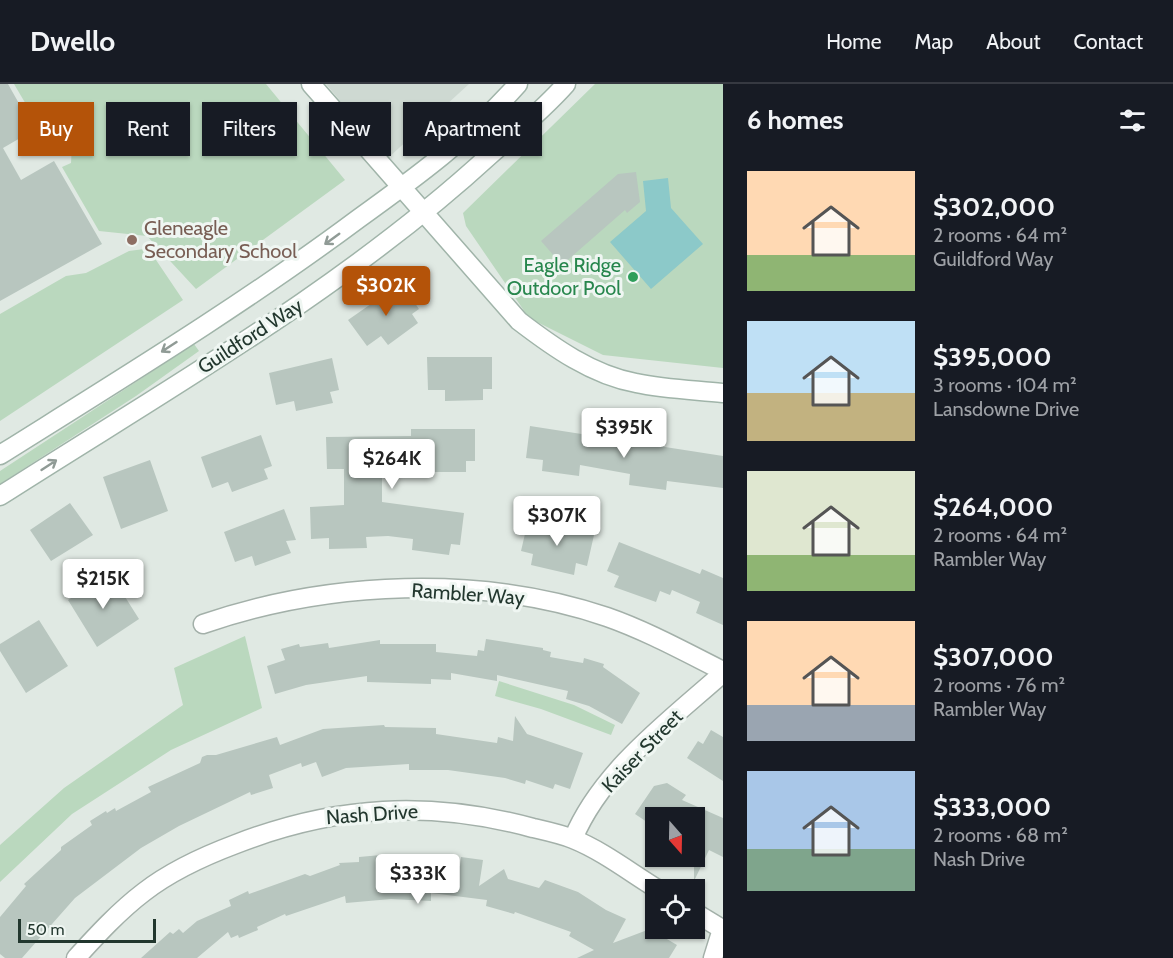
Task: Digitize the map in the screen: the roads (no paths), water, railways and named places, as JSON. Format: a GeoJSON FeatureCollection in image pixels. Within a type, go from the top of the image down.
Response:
{"type":"FeatureCollection","features":[{"type":"Feature","properties":{"kind":"street"},"geometry":{"type":"LineString","coordinates":[[311,84],[519,321],[578,362],[636,383],[723,393]]}},
{"type":"Feature","properties":{"kind":"street","name":"Guildford Way"},"geometry":{"type":"LineString","coordinates":[[0,455],[298,264],[402,188],[497,107],[518,84]]}},
{"type":"Feature","properties":{"kind":"street","name":"Guildford Way"},"geometry":{"type":"LineString","coordinates":[[0,496],[317,292],[424,214],[566,84]]}},
{"type":"Feature","properties":{"kind":"street","name":"Rambler Way"},"geometry":{"type":"LineString","coordinates":[[203,624],[240,611],[340,592],[386,588],[501,594],[566,605],[608,618],[648,633],[723,672]]}},
{"type":"Feature","properties":{"kind":"street","name":"Kaiser Street"},"geometry":{"type":"LineString","coordinates":[[573,839],[579,824],[602,791],[624,766],[723,672]]}},
{"type":"Feature","properties":{"kind":"street","name":"Nash Drive"},"geometry":{"type":"LineString","coordinates":[[76,958],[110,921],[144,891],[181,868],[267,832],[319,818],[368,810],[444,810],[483,815],[573,839],[645,882]]}},
{"type":"Feature","properties":{"kind":"street"},"geometry":{"type":"LineString","coordinates":[[705,918],[722,928],[713,958]]}},
{"type":"Feature","properties":{"kind":"water"},"geometry":{"type":"Polygon","coordinates":[[[668,178],[671,208],[703,244],[651,289],[610,242],[646,211],[643,181],[668,178]]]}},
{"type":"Feature","properties":{"kind":"place","name":"Gleneagle Secondary School"},"geometry":{"type":"Point","coordinates":[132,240]}},
{"type":"Feature","properties":{"kind":"place","name":"Eagle Ridge Outdoor Pool"},"geometry":{"type":"Point","coordinates":[633,277]}}]}
